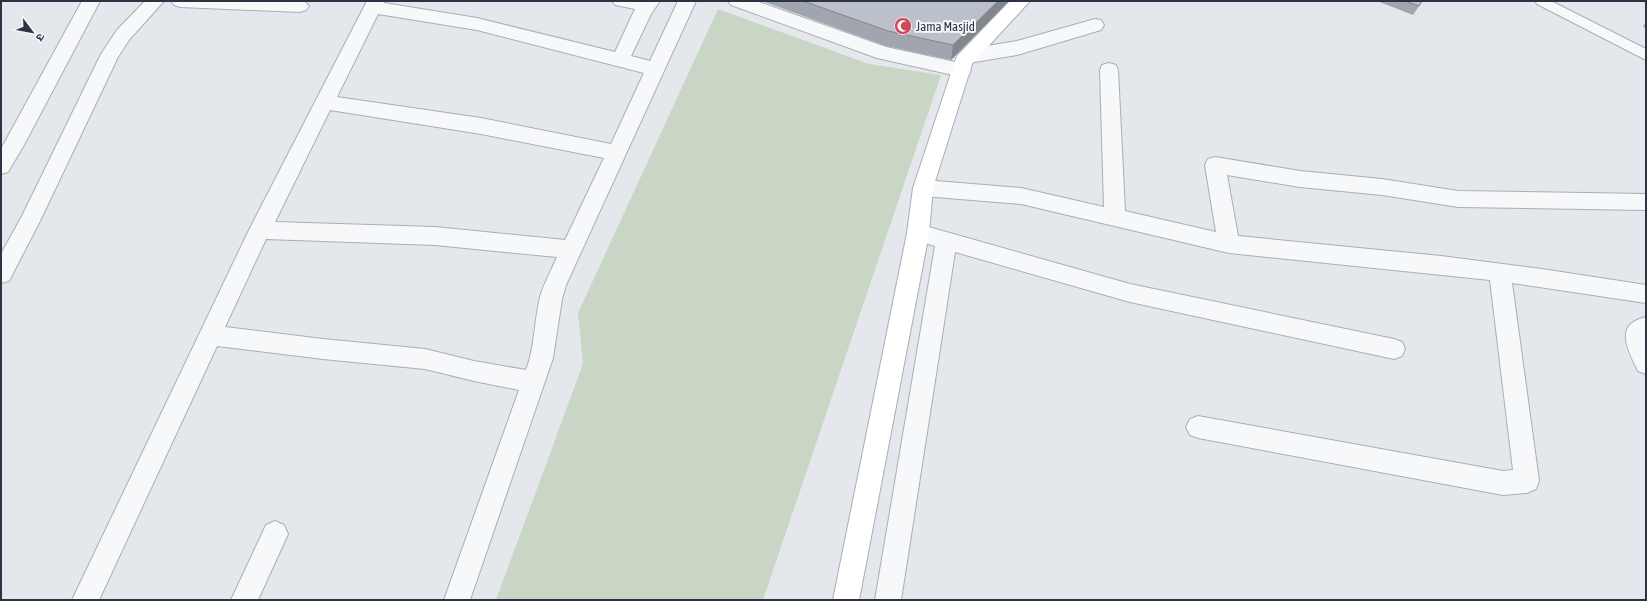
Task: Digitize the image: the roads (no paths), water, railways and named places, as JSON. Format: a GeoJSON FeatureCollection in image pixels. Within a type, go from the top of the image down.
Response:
{"type":"FeatureCollection","features":[{"type":"Feature","properties":{"kind":"main road"},"geometry":{"type":"LineString","coordinates":[[846,600],[918,233],[923,188],[965,63],[1021,1]]}},
{"type":"Feature","properties":{"kind":"street"},"geometry":{"type":"LineString","coordinates":[[1,166],[17,140],[85,15],[91,1]]}},
{"type":"Feature","properties":{"kind":"street"},"geometry":{"type":"LineString","coordinates":[[1,274],[30,221],[110,54],[123,35],[154,1]]}},
{"type":"Feature","properties":{"kind":"street"},"geometry":{"type":"LineString","coordinates":[[180,1],[300,6]]}},
{"type":"Feature","properties":{"kind":"street"},"geometry":{"type":"LineString","coordinates":[[621,1],[650,3]]}},
{"type":"Feature","properties":{"kind":"street"},"geometry":{"type":"LineString","coordinates":[[457,600],[533,382],[544,346],[550,299],[555,285],[687,1]]}},
{"type":"Feature","properties":{"kind":"street"},"geometry":{"type":"LineString","coordinates":[[737,1],[884,53],[965,63],[1095,26]]}},
{"type":"Feature","properties":{"kind":"street"},"geometry":{"type":"LineString","coordinates":[[620,60],[644,11],[650,3]]}},
{"type":"Feature","properties":{"kind":"street"},"geometry":{"type":"LineString","coordinates":[[85,600],[260,230],[374,4],[477,24],[656,69]]}},
{"type":"Feature","properties":{"kind":"street"},"geometry":{"type":"LineString","coordinates":[[1109,70],[1115,218]]}},
{"type":"Feature","properties":{"kind":"street"},"geometry":{"type":"LineString","coordinates":[[324,102],[481,126],[617,153]]}},
{"type":"Feature","properties":{"kind":"street"},"geometry":{"type":"LineString","coordinates":[[1229,244],[1215,165],[1300,179],[1382,187],[1458,199],[1646,202]]}},
{"type":"Feature","properties":{"kind":"street"},"geometry":{"type":"LineString","coordinates":[[923,188],[1021,196],[1229,244],[1350,255],[1500,272],[1646,294]]}},
{"type":"Feature","properties":{"kind":"street"},"geometry":{"type":"LineString","coordinates":[[260,230],[435,236],[572,250]]}},
{"type":"Feature","properties":{"kind":"street"},"geometry":{"type":"LineString","coordinates":[[918,233],[1130,293],[1394,349]]}},
{"type":"Feature","properties":{"kind":"street"},"geometry":{"type":"LineString","coordinates":[[888,600],[946,241]]}},
{"type":"Feature","properties":{"kind":"street"},"geometry":{"type":"LineString","coordinates":[[1198,427],[1504,483],[1527,481],[1500,272]]}},
{"type":"Feature","properties":{"kind":"street"},"geometry":{"type":"LineString","coordinates":[[1646,327],[1641,328],[1636,333],[1646,364]]}},
{"type":"Feature","properties":{"kind":"street"},"geometry":{"type":"LineString","coordinates":[[210,336],[425,359],[474,371],[533,382]]}},
{"type":"Feature","properties":{"kind":"street"},"geometry":{"type":"LineString","coordinates":[[244,600],[275,534]]}},
{"type":"Feature","properties":{"kind":"lane"},"geometry":{"type":"LineString","coordinates":[[1541,1],[1646,55]]}},
{"type":"Feature","properties":{"kind":"place","name":"Jama Masjid"},"geometry":{"type":"Point","coordinates":[903,26]}}]}
